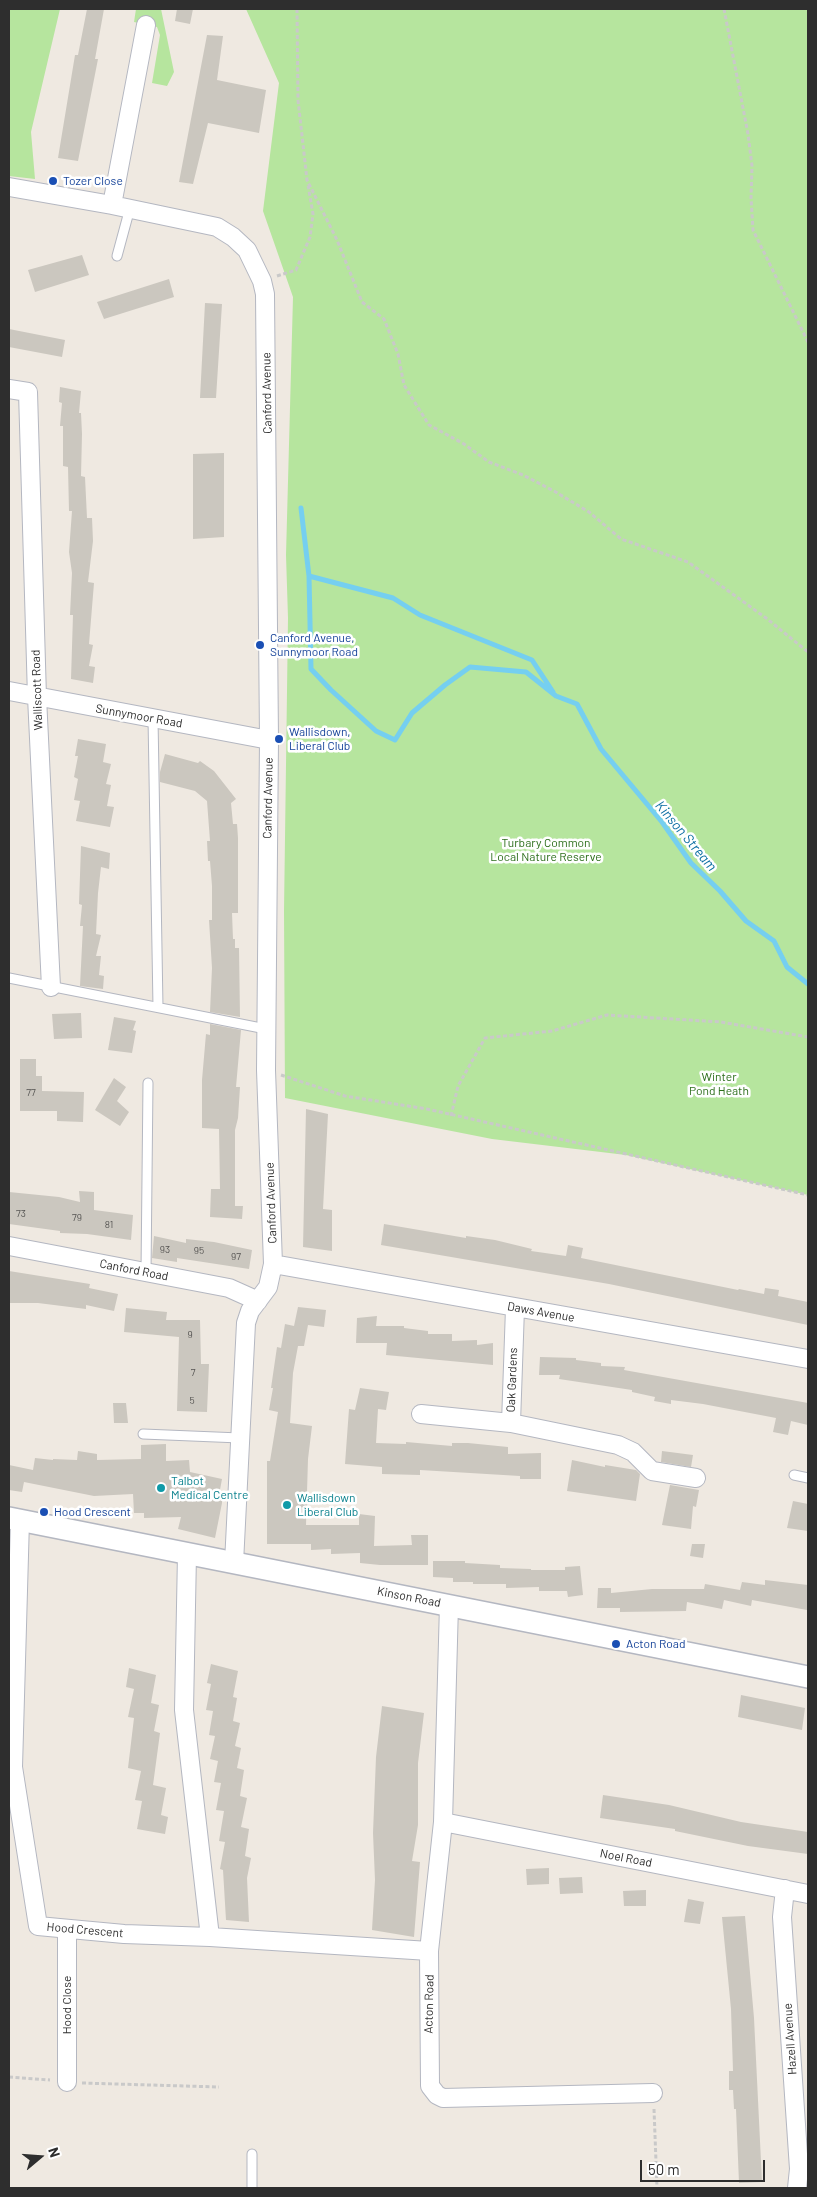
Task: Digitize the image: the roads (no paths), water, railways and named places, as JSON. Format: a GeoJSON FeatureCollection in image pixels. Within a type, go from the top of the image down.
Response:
{"type":"FeatureCollection","features":[{"type":"Feature","properties":{"kind":"street"},"geometry":{"type":"LineString","coordinates":[[112,205],[146,25]]}},
{"type":"Feature","properties":{"kind":"street","name":"Canford Avenue"},"geometry":{"type":"LineString","coordinates":[[9,187],[130,208],[207,225],[225,231],[247,250],[262,281],[267,313],[269,740],[266,1070],[274,1264],[268,1287],[250,1311],[246,1323],[234,1563]]}},
{"type":"Feature","properties":{"kind":"street","name":"Walliscott Road"},"geometry":{"type":"LineString","coordinates":[[9,389],[28,392],[37,697],[51,987]]}},
{"type":"Feature","properties":{"kind":"street","name":"Sunnymoor Road"},"geometry":{"type":"LineString","coordinates":[[9,691],[269,740]]}},
{"type":"Feature","properties":{"kind":"street","name":"Canford Road"},"geometry":{"type":"LineString","coordinates":[[9,1246],[229,1288],[258,1301]]}},
{"type":"Feature","properties":{"kind":"street","name":"Daws Avenue"},"geometry":{"type":"LineString","coordinates":[[274,1264],[808,1359]]}},
{"type":"Feature","properties":{"kind":"street","name":"Oak Gardens"},"geometry":{"type":"LineString","coordinates":[[421,1414],[511,1422],[515,1308]]}},
{"type":"Feature","properties":{"kind":"street"},"geometry":{"type":"LineString","coordinates":[[511,1422],[618,1445],[633,1452],[652,1471],[696,1478]]}},
{"type":"Feature","properties":{"kind":"street","name":"Kinson Road"},"geometry":{"type":"LineString","coordinates":[[14,1519],[808,1677]]}},
{"type":"Feature","properties":{"kind":"street","name":"Hood Crescent"},"geometry":{"type":"LineString","coordinates":[[14,1519],[13,1767],[38,1926],[124,1934],[210,1937],[429,1951]]}},
{"type":"Feature","properties":{"kind":"street"},"geometry":{"type":"LineString","coordinates":[[187,1554],[184,1710],[210,1937]]}},
{"type":"Feature","properties":{"kind":"street","name":"Acton Road"},"geometry":{"type":"LineString","coordinates":[[449,1605],[443,1822],[429,1951],[430,2086],[437,2095],[444,2098],[653,2093]]}},
{"type":"Feature","properties":{"kind":"street","name":"Noel Road"},"geometry":{"type":"LineString","coordinates":[[443,1822],[808,1894]]}},
{"type":"Feature","properties":{"kind":"street","name":"Hazell Avenue"},"geometry":{"type":"LineString","coordinates":[[785,1889],[782,1917],[799,2169],[797,2188]]}},
{"type":"Feature","properties":{"kind":"street","name":"Hood Close"},"geometry":{"type":"LineString","coordinates":[[67,1929],[67,2082]]}},
{"type":"Feature","properties":{"kind":"lane"},"geometry":{"type":"LineString","coordinates":[[117,256],[130,208]]}},
{"type":"Feature","properties":{"kind":"lane"},"geometry":{"type":"LineString","coordinates":[[153,718],[158,1007]]}},
{"type":"Feature","properties":{"kind":"lane"},"geometry":{"type":"LineString","coordinates":[[9,978],[266,1028]]}},
{"type":"Feature","properties":{"kind":"lane"},"geometry":{"type":"LineString","coordinates":[[146,1272],[148,1083]]}},
{"type":"Feature","properties":{"kind":"lane"},"geometry":{"type":"LineString","coordinates":[[143,1434],[240,1438]]}},
{"type":"Feature","properties":{"kind":"lane"},"geometry":{"type":"LineString","coordinates":[[794,1475],[808,1478]]}},
{"type":"Feature","properties":{"kind":"lane"},"geometry":{"type":"LineString","coordinates":[[252,2154],[252,2188]]}},
{"type":"Feature","properties":{"kind":"waterway","name":"Kinson Stream"},"geometry":{"type":"LineString","coordinates":[[301,508],[309,576],[311,669],[331,690],[376,731],[395,740],[412,713],[470,667],[526,672],[556,696],[577,704],[601,749],[662,822],[691,863],[720,891],[746,921],[774,941],[787,967],[808,984]]}},
{"type":"Feature","properties":{"kind":"waterway","name":"Kinson Stream"},"geometry":{"type":"LineString","coordinates":[[309,576],[393,598],[420,615],[532,660],[553,692]]}},
{"type":"Feature","properties":{"kind":"place","name":"Tozer Close"},"geometry":{"type":"Point","coordinates":[53,181]}},
{"type":"Feature","properties":{"kind":"place","name":"Canford Avenue, Sunnymoor Road"},"geometry":{"type":"Point","coordinates":[260,645]}},
{"type":"Feature","properties":{"kind":"place","name":"Wallisdown, Liberal Club"},"geometry":{"type":"Point","coordinates":[279,739]}},
{"type":"Feature","properties":{"kind":"place","name":"Talbot Medical Centre"},"geometry":{"type":"Point","coordinates":[161,1488]}},
{"type":"Feature","properties":{"kind":"place","name":"Wallisdown Liberal Club"},"geometry":{"type":"Point","coordinates":[287,1505]}},
{"type":"Feature","properties":{"kind":"place","name":"Hood Crescent"},"geometry":{"type":"Point","coordinates":[44,1512]}},
{"type":"Feature","properties":{"kind":"place","name":"Acton Road"},"geometry":{"type":"Point","coordinates":[616,1644]}},
{"type":"Feature","properties":{"kind":"park label","name":"Turbary Common Local Nature Reserve"},"geometry":{"type":"Point","coordinates":[546,850]}},
{"type":"Feature","properties":{"kind":"park label","name":"Winter Pond Heath"},"geometry":{"type":"Point","coordinates":[719,1084]}}]}
